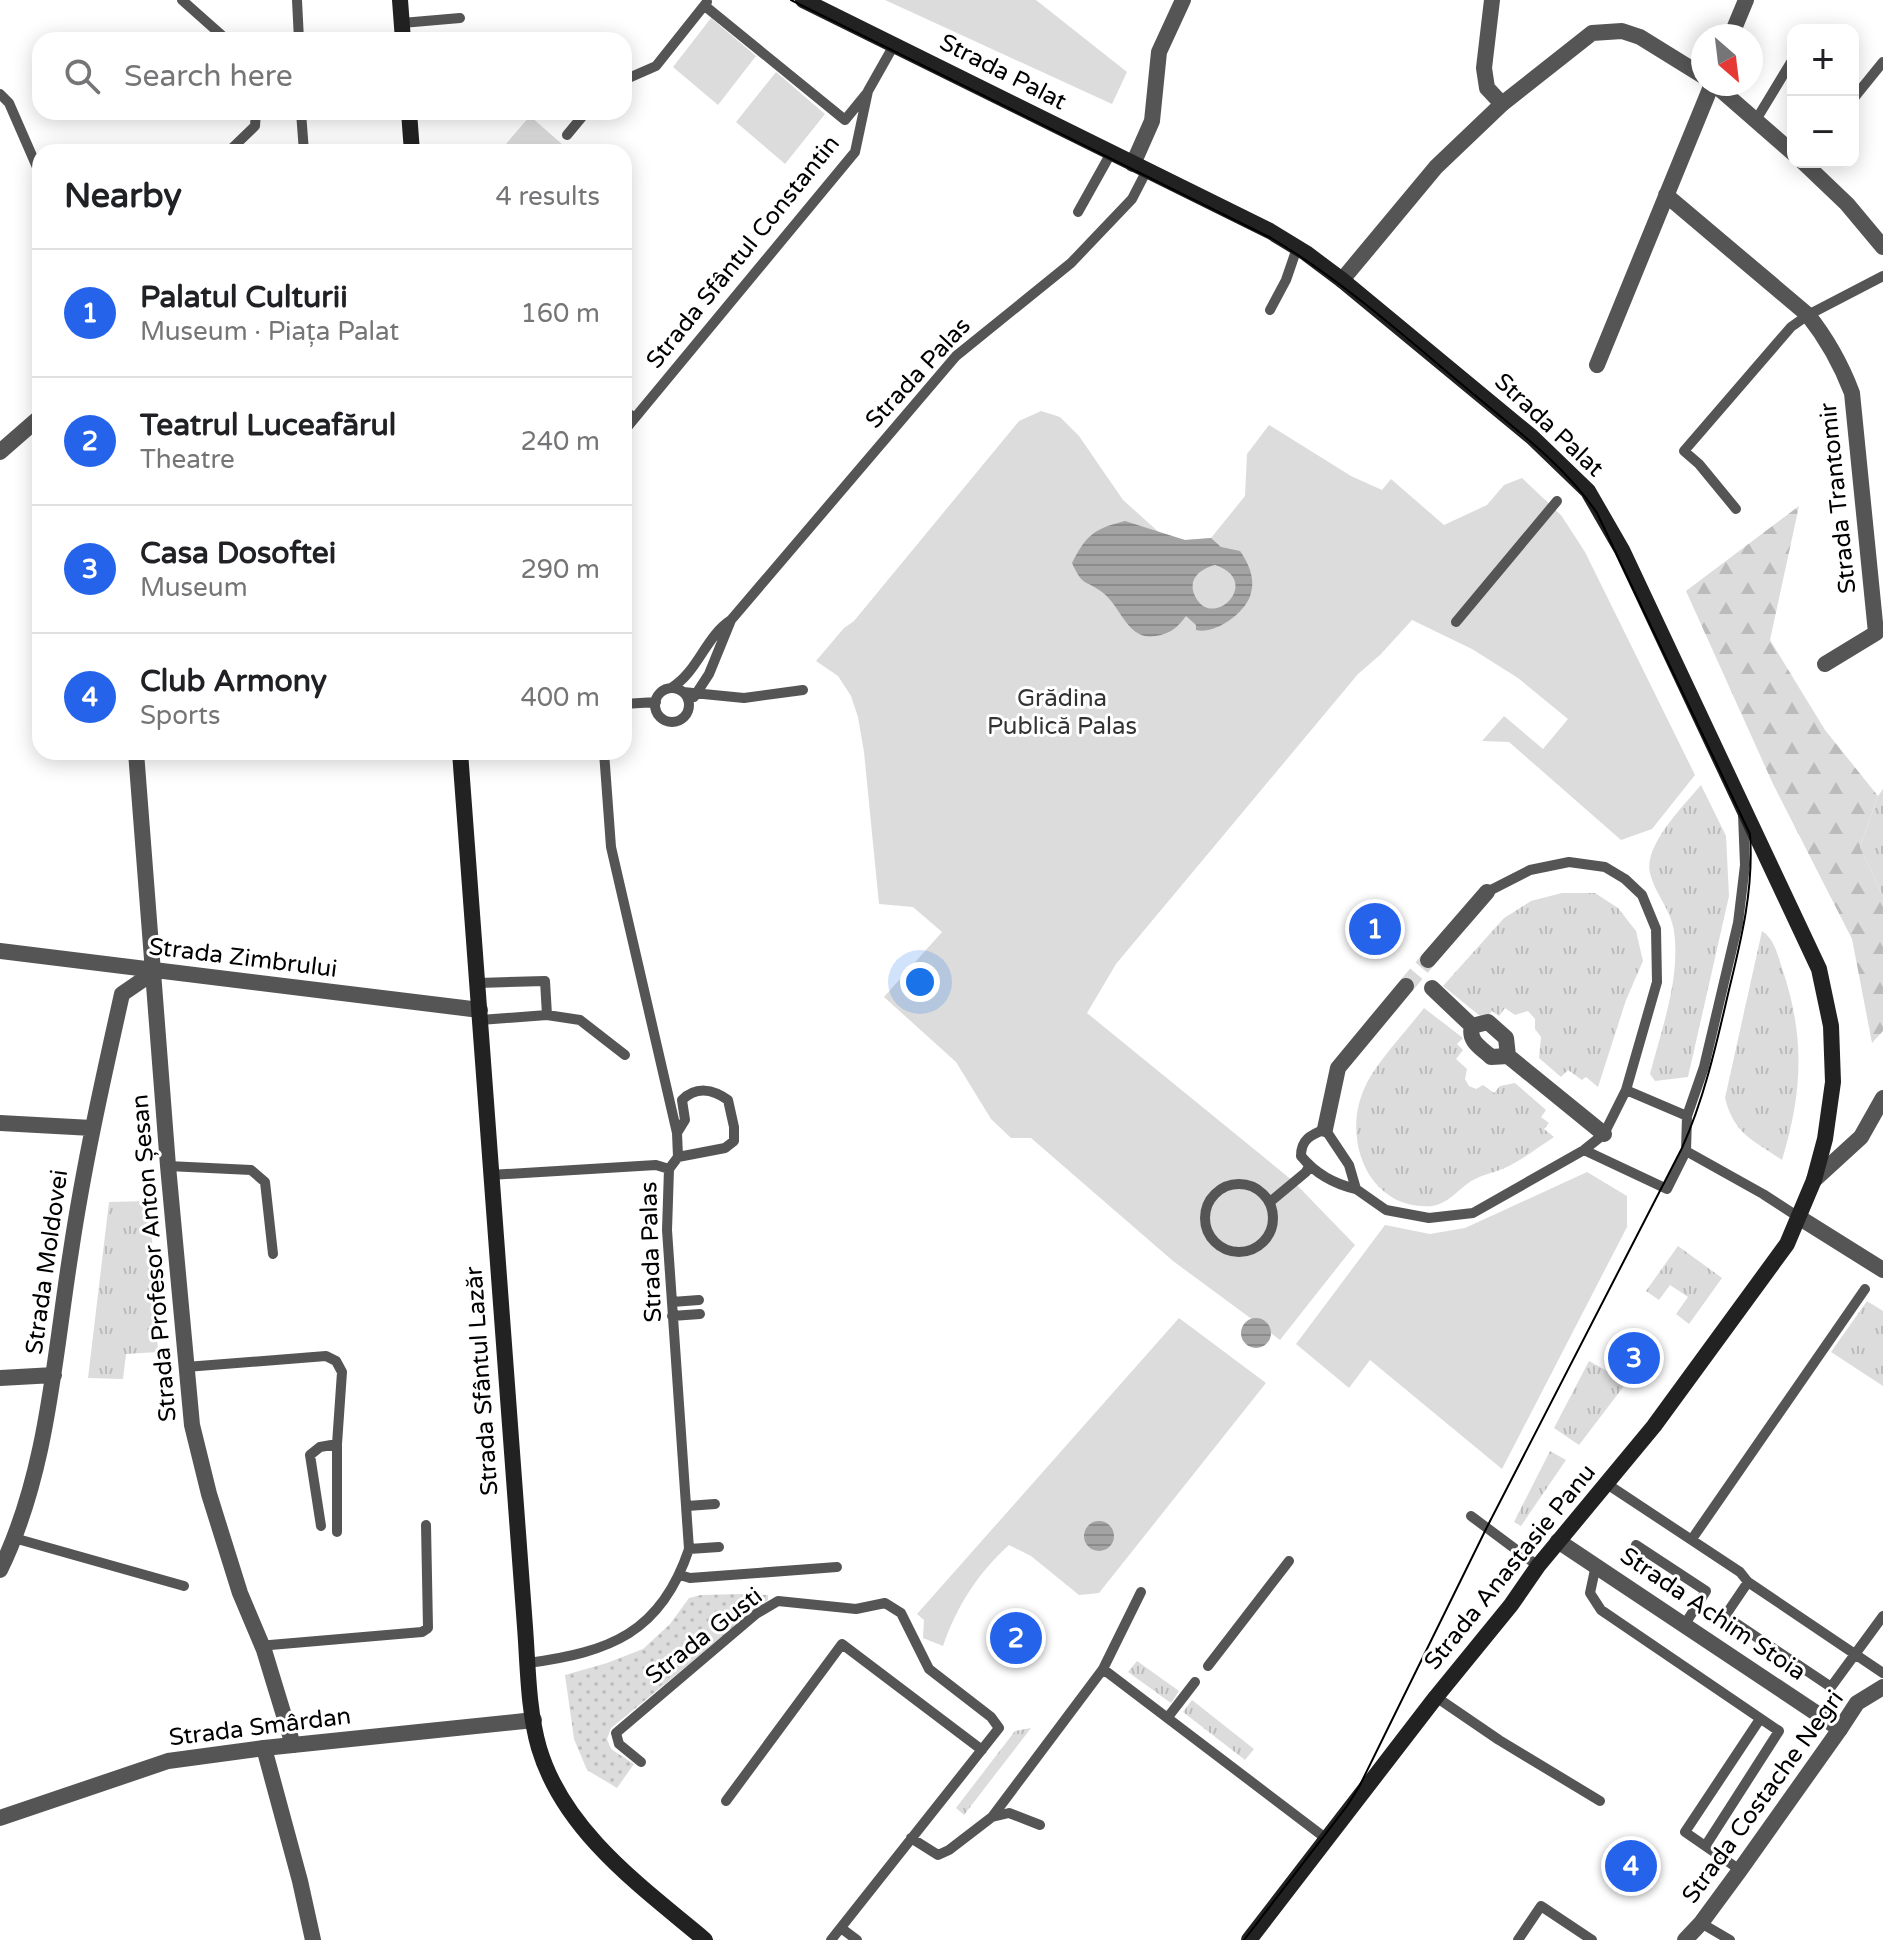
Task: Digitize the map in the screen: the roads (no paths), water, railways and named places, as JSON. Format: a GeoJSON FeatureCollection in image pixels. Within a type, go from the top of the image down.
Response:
{"type":"FeatureCollection","features":[{"type":"Feature","properties":{"kind":"main road"},"geometry":{"type":"LineString","coordinates":[[400,0],[402,32]]}},
{"type":"Feature","properties":{"kind":"main road","name":"Strada Palat"},"geometry":{"type":"LineString","coordinates":[[803,0],[1270,231],[1342,280],[1532,437],[1588,491],[1622,550],[1819,969],[1831,1026],[1833,1082],[1825,1139],[1800,1218]]}},
{"type":"Feature","properties":{"kind":"main road"},"geometry":{"type":"LineString","coordinates":[[410,120],[411,144]]}},
{"type":"Feature","properties":{"kind":"main road","name":"Strada Sfântul Lazăr"},"geometry":{"type":"LineString","coordinates":[[461,760],[528,1663],[539,1747],[563,1802],[586,1833],[705,1940]]}},
{"type":"Feature","properties":{"kind":"main road","name":"Strada Anastasie Panu"},"geometry":{"type":"LineString","coordinates":[[1249,1940],[1436,1697],[1511,1605],[1538,1566],[1654,1426],[1748,1301],[1787,1244],[1800,1218]]}},
{"type":"Feature","properties":{"kind":"street"},"geometry":{"type":"LineString","coordinates":[[1140,167],[1152,121],[1159,52],[1183,0]]}},
{"type":"Feature","properties":{"kind":"street"},"geometry":{"type":"LineString","coordinates":[[1492,0],[1484,68],[1487,88],[1502,104]]}},
{"type":"Feature","properties":{"kind":"street"},"geometry":{"type":"LineString","coordinates":[[1736,24],[1746,0]]}},
{"type":"Feature","properties":{"kind":"street"},"geometry":{"type":"LineString","coordinates":[[1342,280],[1436,167],[1502,104],[1592,33],[1622,31],[1640,37],[1691,69]]}},
{"type":"Feature","properties":{"kind":"street"},"geometry":{"type":"LineString","coordinates":[[1597,365],[1708,96]]}},
{"type":"Feature","properties":{"kind":"street"},"geometry":{"type":"LineString","coordinates":[[1727,96],[1787,148]]}},
{"type":"Feature","properties":{"kind":"street"},"geometry":{"type":"LineString","coordinates":[[1809,168],[1847,204],[1883,247]]}},
{"type":"Feature","properties":{"kind":"street","name":"Strada Trantomir"},"geometry":{"type":"LineString","coordinates":[[1666,195],[1808,315],[1826,337],[1852,393],[1876,633],[1825,664]]}},
{"type":"Feature","properties":{"kind":"street"},"geometry":{"type":"LineString","coordinates":[[0,452],[32,424]]}},
{"type":"Feature","properties":{"kind":"street","name":"Strada Profesor Anton Șesan"},"geometry":{"type":"LineString","coordinates":[[137,760],[168,1166],[192,1425],[209,1494],[240,1593],[264,1650],[293,1745]]}},
{"type":"Feature","properties":{"kind":"street"},"geometry":{"type":"LineString","coordinates":[[1428,960],[1487,892]]}},
{"type":"Feature","properties":{"kind":"street","name":"Strada Zimbrului"},"geometry":{"type":"LineString","coordinates":[[0,951],[480,1015]]}},
{"type":"Feature","properties":{"kind":"street","name":"Strada Moldovei"},"geometry":{"type":"LineString","coordinates":[[0,1570],[14,1538],[36,1464],[54,1375],[72,1242],[92,1128],[122,994],[154,972]]}},
{"type":"Feature","properties":{"kind":"street"},"geometry":{"type":"LineString","coordinates":[[1325,1129],[1338,1068],[1406,986]]}},
{"type":"Feature","properties":{"kind":"street"},"geometry":{"type":"LineString","coordinates":[[1432,988],[1472,1026]]}},
{"type":"Feature","properties":{"kind":"street"},"geometry":{"type":"LineString","coordinates":[[1472,1026],[1488,1022],[1506,1038],[1508,1056]]}},
{"type":"Feature","properties":{"kind":"street"},"geometry":{"type":"LineString","coordinates":[[1472,1026],[1470,1033],[1473,1041],[1491,1057],[1508,1056],[1604,1134]]}},
{"type":"Feature","properties":{"kind":"street"},"geometry":{"type":"LineString","coordinates":[[1814,1180],[1861,1137],[1883,1098]]}},
{"type":"Feature","properties":{"kind":"street"},"geometry":{"type":"LineString","coordinates":[[0,1123],[92,1128]]}},
{"type":"Feature","properties":{"kind":"street"},"geometry":{"type":"LineString","coordinates":[[1800,1218],[1883,1270]]}},
{"type":"Feature","properties":{"kind":"street"},"geometry":{"type":"LineString","coordinates":[[0,1378],[54,1375]]}},
{"type":"Feature","properties":{"kind":"street","name":"Strada Achim Stoia"},"geometry":{"type":"LineString","coordinates":[[1558,1541],[1840,1729]]}},
{"type":"Feature","properties":{"kind":"street","name":"Strada Costache Negri"},"geometry":{"type":"LineString","coordinates":[[1685,1940],[1740,1870],[1857,1703],[1883,1687]]}},
{"type":"Feature","properties":{"kind":"street","name":"Strada Smârdan"},"geometry":{"type":"LineString","coordinates":[[2,1812],[168,1761],[534,1720]]}},
{"type":"Feature","properties":{"kind":"street"},"geometry":{"type":"LineString","coordinates":[[264,1748],[313,1940]]}},
{"type":"Feature","properties":{"kind":"lane"},"geometry":{"type":"LineString","coordinates":[[182,0],[218,32]]}},
{"type":"Feature","properties":{"kind":"lane"},"geometry":{"type":"LineString","coordinates":[[297,0],[299,32]]}},
{"type":"Feature","properties":{"kind":"lane"},"geometry":{"type":"LineString","coordinates":[[632,76],[656,66],[707,3],[845,120],[868,91]]}},
{"type":"Feature","properties":{"kind":"lane"},"geometry":{"type":"LineString","coordinates":[[402,32],[460,18]]}},
{"type":"Feature","properties":{"kind":"lane","name":"Strada Sfântul Constantin"},"geometry":{"type":"LineString","coordinates":[[632,421],[855,152],[868,91],[894,45]]}},
{"type":"Feature","properties":{"kind":"lane"},"geometry":{"type":"LineString","coordinates":[[1855,96],[1883,62]]}},
{"type":"Feature","properties":{"kind":"lane"},"geometry":{"type":"LineString","coordinates":[[1756,120],[1787,69]]}},
{"type":"Feature","properties":{"kind":"lane"},"geometry":{"type":"LineString","coordinates":[[0,94],[9,103],[32,156]]}},
{"type":"Feature","properties":{"kind":"lane"},"geometry":{"type":"LineString","coordinates":[[236,144],[255,126],[255,120]]}},
{"type":"Feature","properties":{"kind":"lane"},"geometry":{"type":"LineString","coordinates":[[302,120],[303,144]]}},
{"type":"Feature","properties":{"kind":"lane"},"geometry":{"type":"LineString","coordinates":[[567,135],[579,120]]}},
{"type":"Feature","properties":{"kind":"lane"},"geometry":{"type":"LineString","coordinates":[[1078,212],[1111,153]]}},
{"type":"Feature","properties":{"kind":"lane","name":"Strada Palas"},"geometry":{"type":"LineString","coordinates":[[656,707],[661,692],[683,681],[720,627],[731,620],[948,364],[987,328],[1071,263],[1132,199],[1140,167]]}},
{"type":"Feature","properties":{"kind":"lane"},"geometry":{"type":"LineString","coordinates":[[1270,310],[1286,280],[1297,248]]}},
{"type":"Feature","properties":{"kind":"lane"},"geometry":{"type":"LineString","coordinates":[[1736,509],[1699,464],[1684,451],[1791,327],[1883,276]]}},
{"type":"Feature","properties":{"kind":"lane"},"geometry":{"type":"LineString","coordinates":[[1456,622],[1557,501]]}},
{"type":"Feature","properties":{"kind":"lane","name":"Strada Palas"},"geometry":{"type":"LineString","coordinates":[[689,704],[714,662],[731,620]]}},
{"type":"Feature","properties":{"kind":"lane"},"geometry":{"type":"LineString","coordinates":[[671,688],[696,694],[744,698],[803,690]]}},
{"type":"Feature","properties":{"kind":"lane"},"geometry":{"type":"LineString","coordinates":[[632,704],[656,707],[665,720],[676,721],[686,715],[689,704],[683,692]]}},
{"type":"Feature","properties":{"kind":"lane","name":"Strada Palas"},"geometry":{"type":"LineString","coordinates":[[528,1663],[556,1659],[627,1636],[644,1625],[680,1575],[689,1549],[667,1230],[669,1169],[678,1157],[677,1133],[611,847],[605,760]]}},
{"type":"Feature","properties":{"kind":"lane"},"geometry":{"type":"LineString","coordinates":[[1584,1150],[1667,1189],[1686,1151],[1687,1116],[1704,1067],[1744,895],[1745,837],[1741,802]]}},
{"type":"Feature","properties":{"kind":"lane"},"geometry":{"type":"LineString","coordinates":[[1356,1189],[1349,1165],[1325,1129],[1308,1137],[1301,1147],[1301,1156],[1309,1166],[1338,1185],[1356,1189],[1386,1210],[1429,1218],[1473,1213],[1584,1150],[1604,1134],[1626,1090],[1657,982],[1656,929],[1642,895],[1625,879],[1605,867],[1569,862],[1530,870],[1487,892]]}},
{"type":"Feature","properties":{"kind":"lane"},"geometry":{"type":"LineString","coordinates":[[478,983],[545,981],[547,1015]]}},
{"type":"Feature","properties":{"kind":"lane"},"geometry":{"type":"LineString","coordinates":[[480,1015],[547,1015],[580,1020],[625,1055]]}},
{"type":"Feature","properties":{"kind":"lane"},"geometry":{"type":"LineString","coordinates":[[677,1133],[685,1120],[682,1100],[688,1094],[701,1090],[716,1092],[728,1100],[734,1141],[725,1148],[678,1157]]}},
{"type":"Feature","properties":{"kind":"lane"},"geometry":{"type":"LineString","coordinates":[[1626,1090],[1687,1116]]}},
{"type":"Feature","properties":{"kind":"lane"},"geometry":{"type":"LineString","coordinates":[[1686,1151],[1800,1218]]}},
{"type":"Feature","properties":{"kind":"lane"},"geometry":{"type":"LineString","coordinates":[[490,1175],[656,1165],[669,1169]]}},
{"type":"Feature","properties":{"kind":"lane"},"geometry":{"type":"LineString","coordinates":[[168,1166],[251,1170],[265,1182],[273,1254]]}},
{"type":"Feature","properties":{"kind":"lane"},"geometry":{"type":"LineString","coordinates":[[1270,1202],[1309,1166]]}},
{"type":"Feature","properties":{"kind":"lane"},"geometry":{"type":"LineString","coordinates":[[1232,1185],[1252,1187],[1270,1202],[1272,1226],[1265,1239],[1252,1249],[1242,1252],[1221,1247],[1207,1231],[1205,1211],[1215,1194],[1223,1188],[1232,1185]]}},
{"type":"Feature","properties":{"kind":"lane"},"geometry":{"type":"LineString","coordinates":[[1692,1539],[1865,1289]]}},
{"type":"Feature","properties":{"kind":"lane"},"geometry":{"type":"LineString","coordinates":[[672,1302],[699,1300]]}},
{"type":"Feature","properties":{"kind":"lane"},"geometry":{"type":"LineString","coordinates":[[672,1316],[700,1314]]}},
{"type":"Feature","properties":{"kind":"lane"},"geometry":{"type":"LineString","coordinates":[[186,1367],[326,1356],[336,1361],[342,1372],[337,1444],[337,1532]]}},
{"type":"Feature","properties":{"kind":"lane"},"geometry":{"type":"LineString","coordinates":[[321,1526],[310,1455],[320,1447],[337,1444]]}},
{"type":"Feature","properties":{"kind":"lane"},"geometry":{"type":"LineString","coordinates":[[1607,1484],[1692,1539],[1740,1572],[1748,1582],[1883,1673]]}},
{"type":"Feature","properties":{"kind":"lane"},"geometry":{"type":"LineString","coordinates":[[687,1506],[715,1504]]}},
{"type":"Feature","properties":{"kind":"lane"},"geometry":{"type":"LineString","coordinates":[[1471,1516],[1538,1566]]}},
{"type":"Feature","properties":{"kind":"lane"},"geometry":{"type":"LineString","coordinates":[[264,1650],[270,1645],[422,1632],[428,1628],[426,1525]]}},
{"type":"Feature","properties":{"kind":"lane"},"geometry":{"type":"LineString","coordinates":[[14,1538],[184,1586]]}},
{"type":"Feature","properties":{"kind":"lane"},"geometry":{"type":"LineString","coordinates":[[1636,1545],[1706,1591],[1685,1624]]}},
{"type":"Feature","properties":{"kind":"lane"},"geometry":{"type":"LineString","coordinates":[[689,1549],[719,1547]]}},
{"type":"Feature","properties":{"kind":"lane"},"geometry":{"type":"LineString","coordinates":[[1208,1666],[1289,1561]]}},
{"type":"Feature","properties":{"kind":"lane"},"geometry":{"type":"LineString","coordinates":[[1596,1565],[1590,1593],[1601,1610],[1779,1731],[1706,1845]]}},
{"type":"Feature","properties":{"kind":"lane"},"geometry":{"type":"LineString","coordinates":[[680,1575],[690,1578],[837,1567]]}},
{"type":"Feature","properties":{"kind":"lane"},"geometry":{"type":"LineString","coordinates":[[1748,1582],[1725,1616],[1831,1687],[1883,1616]]}},
{"type":"Feature","properties":{"kind":"lane"},"geometry":{"type":"LineString","coordinates":[[911,1838],[938,1855],[992,1817],[1103,1669],[1141,1592]]}},
{"type":"Feature","properties":{"kind":"lane","name":"Strada Gusti"},"geometry":{"type":"LineString","coordinates":[[641,1762],[619,1744],[616,1733],[756,1614],[778,1601],[856,1609],[885,1603],[901,1613],[929,1669],[991,1717],[999,1728],[982,1750]]}},
{"type":"Feature","properties":{"kind":"lane"},"geometry":{"type":"LineString","coordinates":[[726,1801],[842,1644],[982,1750],[831,1940]]}},
{"type":"Feature","properties":{"kind":"lane"},"geometry":{"type":"LineString","coordinates":[[1103,1669],[1137,1701],[1168,1717],[1328,1840]]}},
{"type":"Feature","properties":{"kind":"lane"},"geometry":{"type":"LineString","coordinates":[[1168,1717],[1195,1682]]}},
{"type":"Feature","properties":{"kind":"lane"},"geometry":{"type":"LineString","coordinates":[[1436,1697],[1499,1740],[1600,1801]]}},
{"type":"Feature","properties":{"kind":"lane"},"geometry":{"type":"LineString","coordinates":[[1740,1870],[1685,1832],[1760,1719]]}},
{"type":"Feature","properties":{"kind":"lane"},"geometry":{"type":"LineString","coordinates":[[992,1817],[1009,1813],[1040,1825]]}},
{"type":"Feature","properties":{"kind":"lane"},"geometry":{"type":"LineString","coordinates":[[1518,1940],[1541,1906],[1592,1940]]}},
{"type":"Feature","properties":{"kind":"lane"},"geometry":{"type":"LineString","coordinates":[[1701,1923],[1730,1940]]}},
{"type":"Feature","properties":{"kind":"lane"},"geometry":{"type":"LineString","coordinates":[[841,1928],[857,1940]]}},
{"type":"Feature","properties":{"kind":"tunnel"},"geometry":{"type":"LineString","coordinates":[[1406,986],[1428,960]]}},
{"type":"Feature","properties":{"kind":"tram line"},"geometry":{"type":"LineString","coordinates":[[791,0],[1271,238],[1371,308],[1536,446],[1597,513],[1750,834],[1748,895],[1737,954],[1709,1072],[1682,1148],[1487,1527],[1359,1787],[1244,1940]]}},
{"type":"Feature","properties":{"kind":"place","name":"Palatul Culturii"},"geometry":{"type":"Point","coordinates":[1375,929]}},
{"type":"Feature","properties":{"kind":"place","name":"Casa Dosoftei"},"geometry":{"type":"Point","coordinates":[1634,1358]}},
{"type":"Feature","properties":{"kind":"place","name":"Teatrul Luceafărul"},"geometry":{"type":"Point","coordinates":[1016,1638]}},
{"type":"Feature","properties":{"kind":"place","name":"Club Armony"},"geometry":{"type":"Point","coordinates":[1631,1866]}},
{"type":"Feature","properties":{"kind":"park label","name":"Grădina Publică Palas"},"geometry":{"type":"Point","coordinates":[1062,712]}}]}
